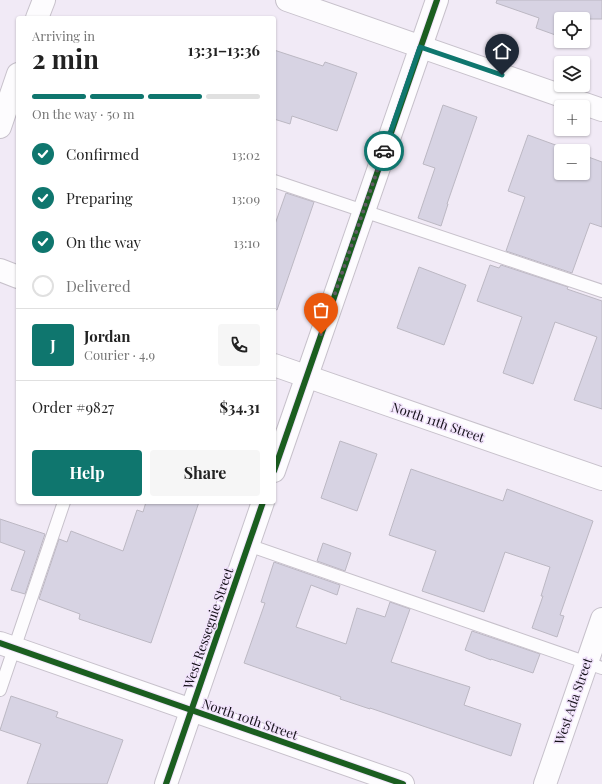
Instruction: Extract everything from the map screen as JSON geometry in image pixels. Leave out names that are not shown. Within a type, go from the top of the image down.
[{"type":"street","points":[[38,16],[44,0]]},
{"type":"street","points":[[287,0],[602,110]]},
{"type":"street","points":[[276,465],[437,0]]},
{"type":"street","points":[[0,127],[16,86]]},
{"type":"street","points":[[0,270],[16,275]]},
{"type":"street","name":"North 11th Street","points":[[276,366],[602,479]]},
{"type":"street","name":"West Resseguie Street","points":[[166,784],[262,504]]},
{"type":"street","name":"West Ada Street","points":[[545,784],[594,665],[602,619]]},
{"type":"street","name":"North 10th Street","points":[[7,646],[403,784]]},
{"type":"lane","points":[[276,182],[602,291]]},
{"type":"lane","points":[[0,690],[7,646],[63,504]]},
{"type":"lane","points":[[248,545],[594,665]]},
{"type":"building","points":[[497,0],[602,0],[602,19],[590,19],[590,12],[554,12],[554,34],[536,28],[539,18],[496,3]]},
{"type":"building","points":[[276,51],[323,66],[325,62],[357,73],[337,131],[292,116],[290,124],[276,120]]},
{"type":"building","points":[[443,105],[477,117],[447,204],[441,226],[418,218],[435,168],[423,164]]},
{"type":"building","points":[[528,135],[554,144],[554,180],[590,180],[590,158],[602,162],[602,227],[590,223],[572,273],[506,251],[525,197],[508,191]]},
{"type":"building","points":[[286,193],[314,202],[277,310],[276,310],[276,221]]},
{"type":"building","points":[[490,265],[499,268],[501,265],[568,287],[567,289],[602,301],[602,409],[574,400],[597,337],[555,322],[533,384],[503,373],[522,317],[477,301]]},
{"type":"building","points":[[419,267],[466,285],[444,345],[397,328]]},
{"type":"building","points":[[340,441],[377,454],[357,511],[321,498]]},
{"type":"building","points":[[411,469],[503,501],[507,489],[593,521],[560,615],[564,616],[557,637],[532,628],[543,596],[541,596],[550,567],[505,552],[484,612],[422,591],[436,551],[389,535]]},
{"type":"building","points":[[145,504],[198,504],[151,643],[79,619],[80,614],[39,599],[59,539],[67,542],[71,531],[123,551],[137,510],[143,512]]},
{"type":"building","points":[[0,519],[45,534],[25,594],[11,590],[25,551],[0,542]]},
{"type":"building","points":[[323,543],[351,553],[345,571],[317,561]]},
{"type":"building","points":[[274,562],[340,585],[337,595],[311,585],[296,627],[346,644],[357,608],[385,617],[390,602],[410,609],[391,662],[470,687],[464,705],[521,724],[511,756],[340,699],[341,697],[244,663],[265,603],[261,602]]},
{"type":"building","points":[[472,631],[540,654],[533,673],[465,650]]},
{"type":"building","points":[[11,696],[58,712],[56,717],[123,740],[107,784],[27,784],[41,744],[0,730]]},
{"type":"cycle path","points":[[276,465],[437,0]]},
{"type":"cycle path","points":[[166,784],[262,504]]},
{"type":"cycle path","points":[[0,643],[403,784]]},
{"type":"way so far","points":[[321,334],[384,151]]},
{"type":"route","points":[[384,151],[420,47],[502,75]]}]
